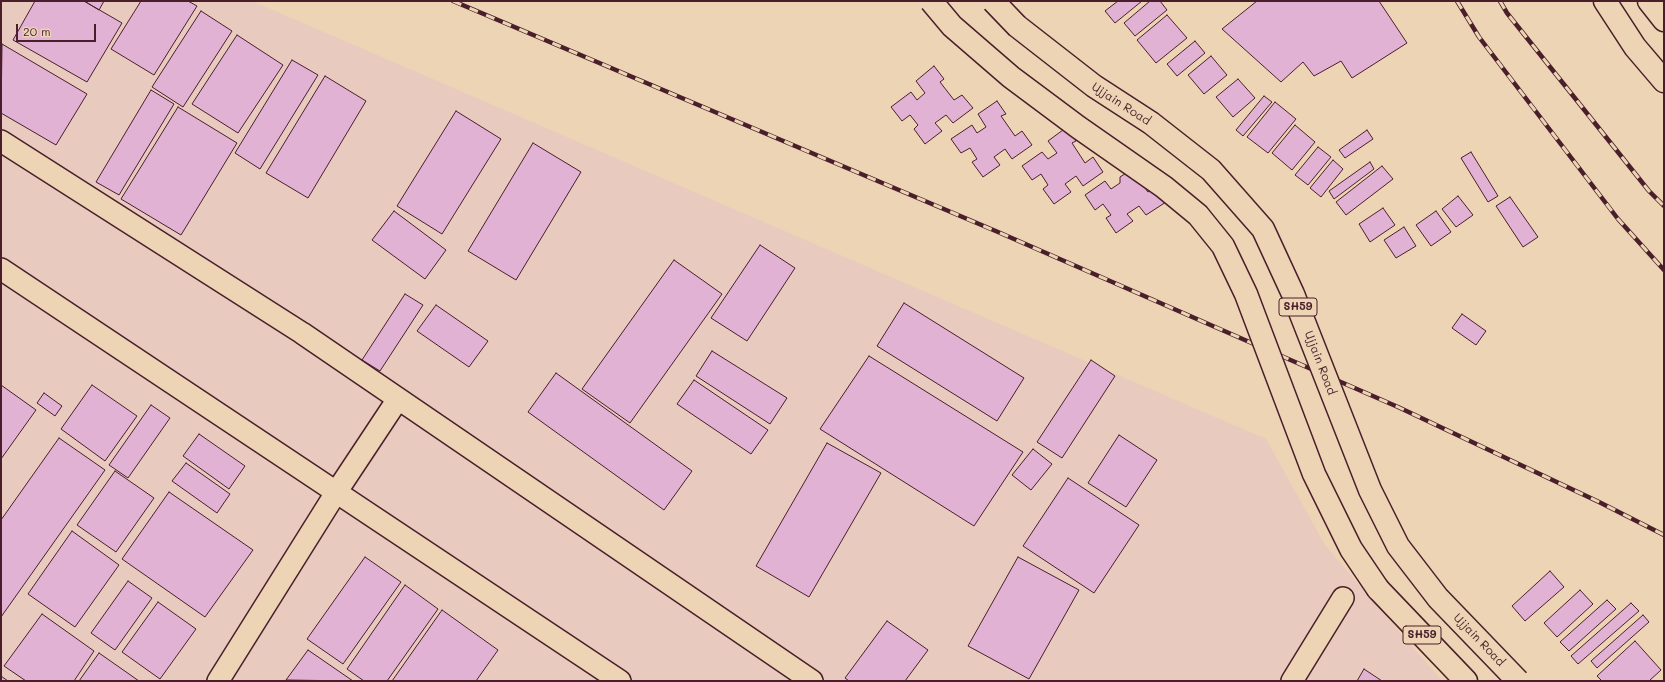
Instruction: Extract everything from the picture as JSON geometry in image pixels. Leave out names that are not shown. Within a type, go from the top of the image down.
[{"type":"main road","name":"SH59","points":[[931,1],[952,26],[1011,77],[1078,127],[1164,187],[1198,215],[1223,246],[1246,294],[1314,474],[1351,549],[1378,589],[1466,681]]},
{"type":"main road","name":"Ujjain Road","points":[[993,1],[1017,26],[1094,86],[1151,123],[1211,170],[1263,229],[1293,294],[1370,490],[1398,546],[1438,598],[1518,681]]},
{"type":"main road","points":[[1606,1],[1635,47],[1664,80]]},
{"type":"main road","points":[[1649,1],[1664,20]]},
{"type":"street","points":[[1,141],[302,333],[812,681]]},
{"type":"street","points":[[1,269],[337,491],[620,681]]},
{"type":"street","points":[[218,681],[337,491],[398,399]]},
{"type":"street","points":[[1292,681],[1343,598]]},
{"type":"shaded area","points":[[1,1],[252,1],[1266,439],[1325,545],[1442,681],[1,681]]},
{"type":"building","points":[[35,1],[84,1],[122,23],[87,82],[13,40]]},
{"type":"building","points":[[84,1],[104,1],[99,10]]},
{"type":"building","points":[[141,1],[188,1],[197,6],[154,75],[111,49]]},
{"type":"building","points":[[1118,1],[1142,1],[1115,23],[1105,11]]},
{"type":"building","points":[[1150,1],[1160,1],[1167,10],[1135,36],[1124,23]]},
{"type":"building","points":[[1257,1],[1379,1],[1407,43],[1352,78],[1341,61],[1314,76],[1303,62],[1281,82],[1222,29]]},
{"type":"building","points":[[201,11],[232,31],[183,107],[152,87]]},
{"type":"building","points":[[1167,15],[1187,38],[1156,63],[1137,40]]},
{"type":"building","points":[[237,35],[283,65],[238,133],[192,104]]},
{"type":"building","points":[[1195,41],[1205,53],[1177,76],[1167,64]]},
{"type":"building","points":[[2,44],[87,94],[56,145],[1,113]]},
{"type":"building","points":[[1211,56],[1227,75],[1204,94],[1188,75]]},
{"type":"building","points":[[292,60],[318,75],[260,169],[235,153]]},
{"type":"building","points":[[934,66],[944,79],[940,82],[954,100],[962,95],[973,108],[953,123],[946,115],[935,123],[942,131],[925,144],[914,129],[918,125],[910,115],[902,121],[891,107],[911,92],[917,100],[925,93],[916,81]]},
{"type":"building","points":[[325,76],[366,101],[308,198],[266,173]]},
{"type":"building","points":[[1238,79],[1255,98],[1233,117],[1216,97]]},
{"type":"building","points":[[151,90],[174,104],[119,195],[96,182]]},
{"type":"building","points":[[1264,96],[1272,102],[1243,136],[1236,130]]},
{"type":"building","points":[[997,101],[1006,114],[1001,116],[1015,136],[1022,131],[1032,145],[1012,159],[1005,149],[994,157],[1000,165],[983,177],[972,162],[977,159],[970,148],[961,153],[951,139],[972,125],[977,133],[986,127],[978,114]]},
{"type":"building","points":[[1275,102],[1296,119],[1268,153],[1247,137]]},
{"type":"building","points":[[178,107],[237,143],[181,235],[121,199]]},
{"type":"building","points":[[456,111],[501,139],[442,234],[397,206]]},
{"type":"building","points":[[1295,125],[1315,142],[1292,170],[1272,153]]},
{"type":"building","points":[[1067,127],[1076,141],[1072,143],[1085,163],[1093,157],[1103,172],[1083,186],[1076,176],[1065,184],[1071,192],[1054,204],[1043,189],[1048,185],[1041,174],[1032,180],[1022,166],[1042,152],[1048,159],[1057,153],[1048,141]]},
{"type":"building","points":[[1367,130],[1373,139],[1345,158],[1339,150]]},
{"type":"building","points":[[533,143],[581,172],[516,280],[468,251]]},
{"type":"building","points":[[1318,147],[1331,157],[1308,185],[1295,175]]},
{"type":"building","points":[[1471,152],[1498,196],[1488,202],[1461,158]]},
{"type":"building","points":[[1333,160],[1343,169],[1321,197],[1310,188]]},
{"type":"building","points":[[1370,162],[1374,169],[1334,199],[1329,191]]},
{"type":"building","points":[[1382,166],[1393,179],[1346,215],[1336,202]]},
{"type":"building","points":[[1131,170],[1148,192],[1156,187],[1166,202],[1146,215],[1139,206],[1127,214],[1133,221],[1116,233],[1106,218],[1111,215],[1103,204],[1095,210],[1085,195],[1105,181],[1111,189],[1120,183],[1120,177]]},
{"type":"building","points":[[1458,196],[1473,215],[1456,227],[1442,209]]},
{"type":"building","points":[[1510,197],[1538,237],[1523,247],[1496,206]]},
{"type":"building","points":[[1383,208],[1395,225],[1370,242],[1359,224]]},
{"type":"building","points":[[394,211],[446,250],[425,279],[372,240]]},
{"type":"building","points":[[1436,211],[1451,232],[1431,246],[1416,225]]},
{"type":"building","points":[[1404,227],[1416,246],[1396,258],[1384,240]]},
{"type":"building","points":[[760,245],[795,268],[747,341],[711,318]]},
{"type":"building","points":[[674,260],[722,294],[630,423],[582,389]]},
{"type":"building","points":[[405,294],[423,305],[380,371],[362,360]]},
{"type":"building","points":[[904,303],[1024,378],[997,421],[877,346]]},
{"type":"building","points":[[436,305],[488,341],[469,367],[417,331]]},
{"type":"building","points":[[1462,314],[1486,331],[1476,345],[1452,328]]},
{"type":"building","points":[[712,351],[787,398],[770,424],[696,376]]},
{"type":"building","points":[[869,356],[1023,452],[974,526],[820,429]]},
{"type":"building","points":[[1091,360],[1115,376],[1062,458],[1037,442]]},
{"type":"building","points":[[556,373],[692,471],[664,510],[528,412]]},
{"type":"building","points":[[694,380],[768,430],[751,454],[677,404]]},
{"type":"building","points":[[1,385],[36,410],[1,459]]},
{"type":"building","points":[[92,385],[137,416],[105,461],[61,429]]},
{"type":"building","points":[[44,393],[62,406],[55,416],[37,403]]},
{"type":"building","points":[[151,405],[170,418],[128,478],[109,465]]},
{"type":"building","points":[[199,434],[245,466],[229,489],[183,456]]},
{"type":"building","points":[[1119,435],[1157,460],[1126,507],[1088,483]]},
{"type":"building","points":[[59,438],[105,470],[1,617],[1,520]]},
{"type":"building","points":[[827,443],[881,473],[809,597],[756,566]]},
{"type":"building","points":[[1033,449],[1052,464],[1031,490],[1012,475]]},
{"type":"building","points":[[186,463],[230,494],[217,513],[172,481]]},
{"type":"building","points":[[115,471],[154,498],[116,552],[77,525]]},
{"type":"building","points":[[1068,478],[1139,525],[1094,593],[1023,546]]},
{"type":"building","points":[[169,492],[253,550],[205,617],[122,559]]},
{"type":"building","points":[[72,531],[119,565],[75,627],[28,594]]},
{"type":"building","points":[[365,557],[401,582],[343,664],[307,639]]},
{"type":"building","points":[[1018,557],[1079,590],[1029,679],[968,646]]},
{"type":"building","points":[[1550,571],[1564,587],[1525,621],[1512,606]]},
{"type":"building","points":[[128,581],[152,598],[115,650],[91,633]]},
{"type":"building","points":[[405,585],[438,609],[387,681],[364,681],[347,669]]},
{"type":"building","points":[[1580,590],[1593,604],[1557,637],[1544,623]]},
{"type":"building","points":[[1607,600],[1616,609],[1569,651],[1560,642]]},
{"type":"building","points":[[158,602],[196,629],[160,679],[122,652]]},
{"type":"building","points":[[1631,603],[1639,611],[1578,664],[1571,656]]},
{"type":"building","points":[[442,610],[498,650],[476,681],[392,681]]},
{"type":"building","points":[[42,614],[94,651],[74,681],[26,681],[4,666]]},
{"type":"building","points":[[1643,615],[1649,622],[1597,668],[1591,661]]},
{"type":"building","points":[[887,621],[928,650],[905,681],[849,681],[845,678]]},
{"type":"building","points":[[1635,641],[1661,670],[1649,681],[1602,681],[1597,676]]},
{"type":"building","points":[[308,650],[353,681],[286,680]]},
{"type":"building","points":[[99,653],[139,681],[79,681]]},
{"type":"building","points":[[1364,669],[1382,681],[1357,681]]},
{"type":"building","points":[[1,676],[8,681],[1,681]]},
{"type":"railway","points":[[453,1],[998,232],[1398,407],[1599,502],[1664,535]]},
{"type":"railway","points":[[1457,1],[1479,37],[1618,219],[1664,270]]},
{"type":"railway","points":[[1500,1],[1507,13],[1649,191],[1664,206]]}]
